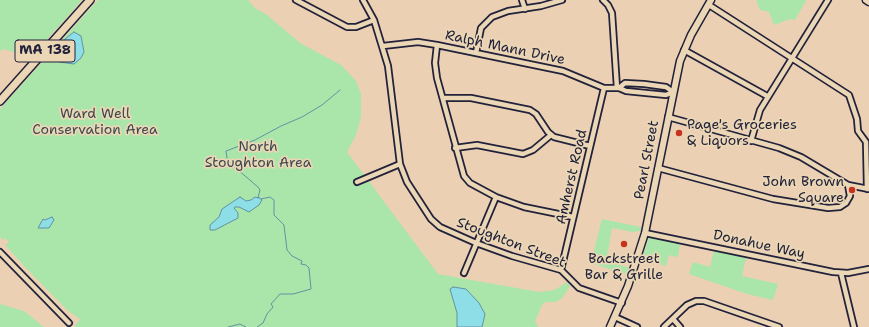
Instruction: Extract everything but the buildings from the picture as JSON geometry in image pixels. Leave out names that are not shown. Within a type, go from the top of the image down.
[{"type":"main road","name":"MA 138","points":[[0,101],[90,0]]},
{"type":"main road","name":"Pearl Street","points":[[610,327],[622,303],[636,264],[645,232],[678,67],[684,50],[710,2]]},
{"type":"street","points":[[296,0],[347,27],[356,28],[374,20]]},
{"type":"street","name":"Stoughton Street","points":[[365,0],[383,46],[392,90],[400,164],[407,182],[424,211],[435,224],[512,256],[561,270],[579,288],[622,303]]},
{"type":"street","points":[[522,0],[525,8]]},
{"type":"street","points":[[476,53],[479,35],[484,23],[498,14],[541,6],[562,0]]},
{"type":"street","points":[[603,0],[612,12],[618,88]]},
{"type":"street","points":[[751,140],[760,110],[828,0]]},
{"type":"street","points":[[668,117],[751,140],[801,157],[848,185],[868,189],[866,142],[858,131],[857,118],[851,97],[792,59],[710,2]]},
{"type":"street","name":"Ralph Mann Drive","points":[[383,46],[418,42],[437,45],[563,71],[604,88],[618,88],[626,91],[666,95],[673,92]]},
{"type":"street","points":[[437,45],[436,70],[455,148],[464,176],[470,183],[496,197],[524,207],[573,217]]},
{"type":"street","points":[[684,50],[768,96]]},
{"type":"street","name":"Ralph Mann Drive","points":[[618,88],[625,83],[644,84],[666,87],[673,92]]},
{"type":"street","name":"Amherst Road","points":[[561,270],[604,88]]},
{"type":"street","points":[[443,98],[471,98],[530,110],[538,117],[551,135],[590,146]]},
{"type":"street","points":[[455,148],[477,145],[523,154],[533,150],[551,135]]},
{"type":"street","points":[[357,182],[400,164]]},
{"type":"street","points":[[658,168],[774,199],[822,208],[840,208],[846,204],[850,196],[857,188]]},
{"type":"street","points":[[848,185],[850,196]]},
{"type":"street","points":[[464,273],[496,197]]},
{"type":"street","name":"Donahue Way","points":[[645,232],[841,273],[869,269]]},
{"type":"street","points":[[0,252],[68,322]]},
{"type":"street","points":[[841,273],[854,327]]},
{"type":"street","points":[[664,327],[686,305],[696,301],[704,301],[779,327]]},
{"type":"street","points":[[615,317],[637,327]]},
{"type":"street","points":[[672,319],[680,327]]},
{"type":"green space","points":[[0,0],[82,0],[27,62],[17,53],[4,49],[0,51]]},
{"type":"green space","points":[[98,0],[248,0],[255,8],[267,15],[300,43],[341,65],[356,81],[361,94],[361,117],[356,135],[347,152],[438,274],[539,292],[555,290],[567,282],[570,286],[567,291],[562,298],[556,302],[545,302],[542,305],[535,321],[538,327],[74,327],[80,319],[67,310],[25,267],[5,245],[9,242],[5,238],[3,240],[0,237],[0,109]]},
{"type":"green space","points":[[756,0],[806,1],[795,20],[790,19],[774,25],[769,12],[760,10]]},
{"type":"green space","points":[[602,219],[641,227],[640,231],[633,232],[612,228],[606,262],[627,267],[629,270],[628,275],[591,263]]},
{"type":"green space","points":[[649,236],[680,243],[678,257],[669,255],[666,266],[642,259]]},
{"type":"green space","points":[[714,251],[746,258],[742,276],[778,284],[773,300],[747,294],[689,274],[693,262],[710,267]]},
{"type":"green space","points":[[0,304],[24,311],[44,327],[0,327]]},
{"type":"water","points":[[74,32],[81,36],[84,52],[81,58],[74,64],[59,62],[55,56],[56,51],[62,46],[65,39]]},
{"type":"water","points":[[240,197],[246,201],[255,197],[262,200],[259,205],[249,212],[239,207],[235,207],[234,208],[238,213],[238,218],[215,230],[210,230],[210,225],[219,217],[222,209]]},
{"type":"water","points":[[52,217],[54,220],[49,228],[38,228],[43,219],[45,220]]},
{"type":"water","points":[[453,287],[466,289],[479,303],[485,314],[482,327],[457,327],[457,313],[450,289]]},
{"type":"waterway","points":[[258,198],[260,190],[258,187],[231,164],[227,158],[226,151],[255,140],[302,117],[322,105],[340,90]]},
{"type":"waterway","points":[[257,327],[263,323],[267,314],[273,307],[271,304],[280,294],[293,294],[311,289],[309,268],[306,265],[301,264],[302,261],[292,256],[287,250],[284,225],[274,215],[274,200],[270,197],[261,199]]},
{"type":"waterway","points":[[228,327],[240,324],[246,327]]},
{"type":"place","name":"Page's Groceries & Liquors","points":[[679,133]]},
{"type":"place","name":"John Brown Square","points":[[852,190]]},
{"type":"place","name":"Backstreet Bar & Grille","points":[[624,244]]},
{"type":"park label","name":"Ward Well Conservation Area","points":[[95,122]]},
{"type":"park label","name":"North Stoughton Area","points":[[258,156]]}]
